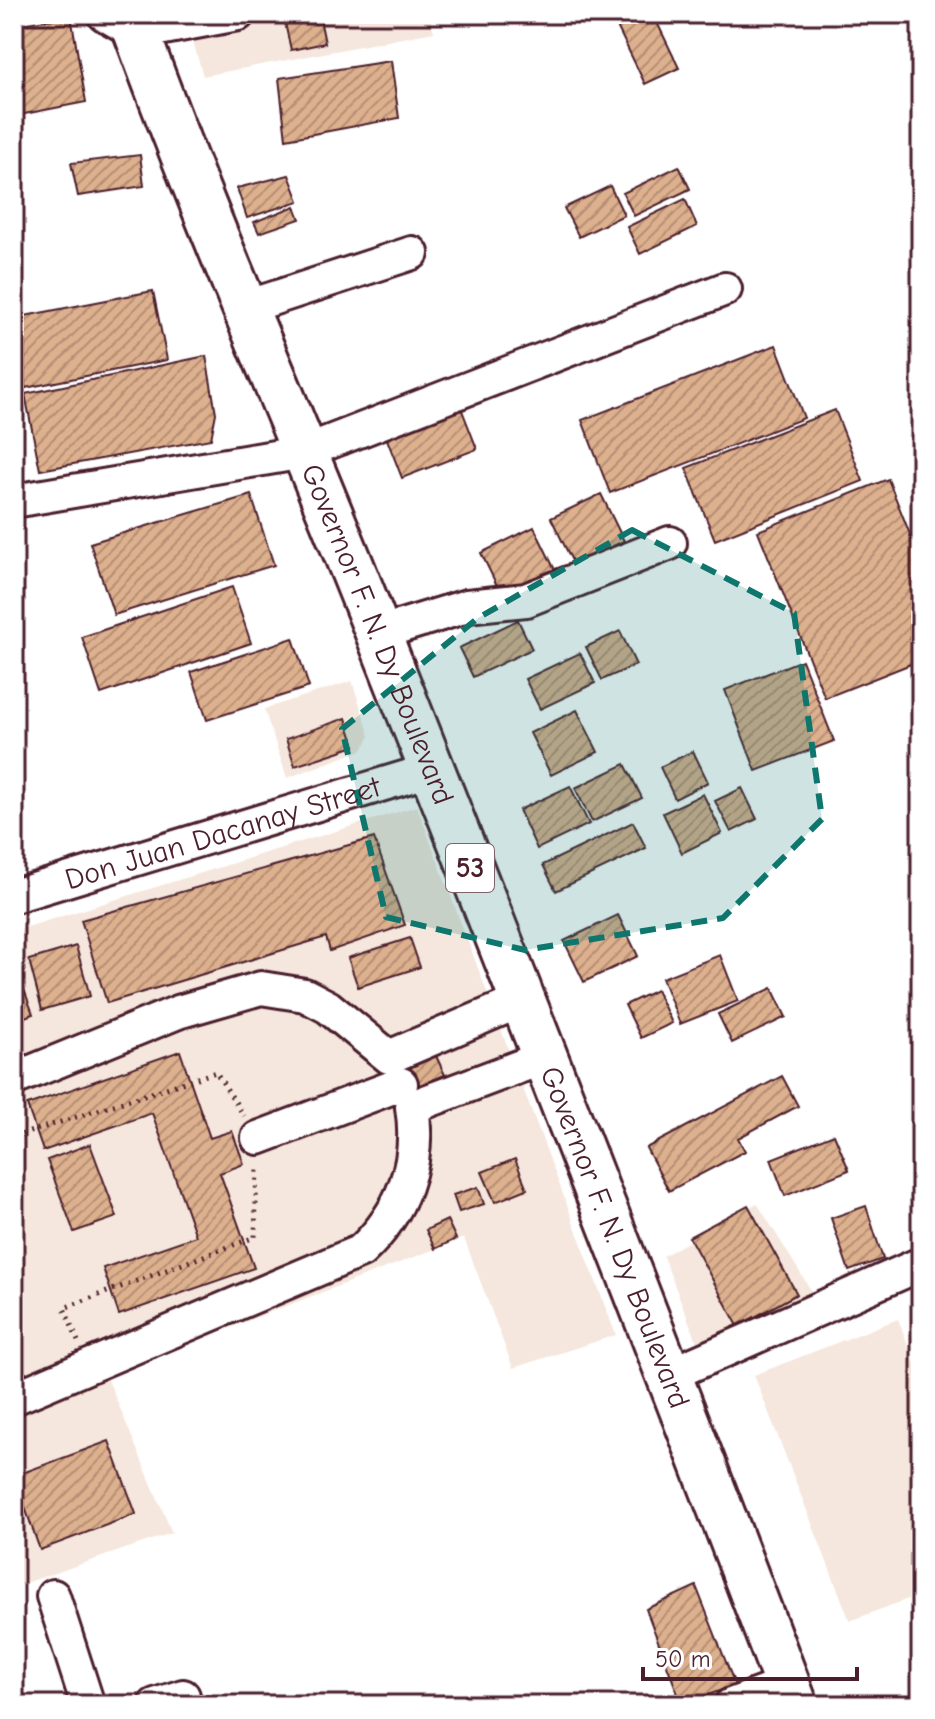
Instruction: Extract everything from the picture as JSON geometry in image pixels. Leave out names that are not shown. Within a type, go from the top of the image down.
[{"type":"highway","name":"Governor F. N. Dy Boulevard","points":[[124,20],[247,307],[379,633],[430,770],[671,1374],[791,1694]]},
{"type":"street","points":[[124,20],[230,15]]},
{"type":"street","points":[[247,307],[412,253]]},
{"type":"street","points":[[14,501],[304,452],[725,289]]},
{"type":"street","points":[[379,633],[467,606],[526,600],[670,543]]},
{"type":"street","name":"Don Juan Dacanay Street","points":[[14,896],[430,770]]},
{"type":"street","points":[[14,1079],[178,1012],[261,988],[305,995],[328,1007],[401,1083],[413,1159],[407,1186],[380,1232],[361,1251],[14,1398]]},
{"type":"street","points":[[401,1083],[523,1000]]},
{"type":"street","points":[[258,1138],[401,1083],[545,1057]]},
{"type":"street","points":[[671,1374],[921,1264]]},
{"type":"street","points":[[53,1596],[88,1705]]},
{"type":"street","points":[[731,1705],[791,1694]]},
{"type":"path","points":[[14,1137],[216,1072],[258,1138],[255,1237],[64,1308],[90,1367]]},
{"type":"highlighted area","points":[[632,530],[794,613],[822,819],[723,918],[525,950],[386,917],[342,729],[478,618]]},
{"type":"shaded area","points":[[185,14],[429,14],[434,32],[203,76]]},
{"type":"shaded area","points":[[352,681],[370,736],[362,750],[287,778],[264,709]]},
{"type":"shaded area","points":[[417,806],[616,1335],[513,1368],[464,1238],[106,1375],[172,1533],[14,1587],[14,931]]},
{"type":"shaded area","points":[[757,1203],[814,1295],[699,1347],[663,1256]]},
{"type":"shaded area","points":[[898,1319],[921,1378],[921,1594],[850,1621],[754,1375]]},
{"type":"building","points":[[283,14],[319,14],[325,43],[291,50]]},
{"type":"building","points":[[611,14],[653,14],[679,68],[645,84]]},
{"type":"building","points":[[71,16],[86,102],[14,116],[14,25]]},
{"type":"building","points":[[391,61],[399,118],[286,139],[279,78]]},
{"type":"building","points":[[140,155],[144,186],[78,196],[71,163]]},
{"type":"building","points":[[679,166],[690,189],[634,216],[623,193]]},
{"type":"building","points":[[289,175],[299,201],[247,218],[237,188]]},
{"type":"building","points":[[610,186],[624,215],[579,237],[564,208]]},
{"type":"building","points":[[685,199],[697,226],[640,254],[627,227]]},
{"type":"building","points":[[295,206],[300,219],[259,233],[254,222]]},
{"type":"building","points":[[153,291],[167,360],[25,388],[14,318]]},
{"type":"building","points":[[776,345],[804,418],[610,493],[582,420]]},
{"type":"building","points":[[206,356],[216,413],[211,439],[40,470],[25,394]]},
{"type":"building","points":[[460,405],[477,449],[402,478],[385,434]]},
{"type":"building","points":[[835,410],[863,481],[715,540],[686,468]]},
{"type":"building","points":[[888,479],[921,562],[921,660],[825,698],[758,531]]},
{"type":"building","points":[[601,494],[624,541],[574,565],[551,518]]},
{"type":"building","points":[[251,495],[274,565],[114,615],[90,543]]},
{"type":"building","points":[[534,527],[556,572],[503,598],[481,553]]},
{"type":"building","points":[[232,587],[251,643],[101,694],[82,637]]},
{"type":"building","points":[[518,620],[532,649],[473,677],[459,648]]},
{"type":"building","points":[[620,631],[636,665],[602,680],[586,647]]},
{"type":"building","points":[[293,638],[309,687],[207,720],[191,672]]},
{"type":"building","points":[[580,653],[595,683],[540,709],[525,679]]},
{"type":"building","points":[[802,660],[834,741],[756,771],[725,690]]},
{"type":"building","points":[[577,710],[598,752],[551,775],[530,733]]},
{"type":"building","points":[[346,718],[355,746],[295,766],[286,739]]},
{"type":"building","points":[[693,751],[708,782],[675,799],[660,767]]},
{"type":"building","points":[[625,764],[642,798],[592,822],[575,788]]},
{"type":"building","points":[[570,786],[589,824],[537,849],[519,810]]},
{"type":"building","points":[[742,788],[757,819],[731,832],[715,801]]},
{"type":"building","points":[[703,794],[722,833],[682,853],[663,813]]},
{"type":"building","points":[[633,822],[646,848],[556,891],[543,865]]},
{"type":"building","points":[[374,838],[405,925],[330,951],[326,937],[107,1003],[81,920]]},
{"type":"building","points":[[618,915],[638,956],[584,982],[564,941]]},
{"type":"building","points":[[410,938],[420,967],[358,987],[348,958]]},
{"type":"building","points":[[76,946],[90,996],[42,1010],[29,960]]},
{"type":"building","points":[[720,955],[738,1001],[680,1024],[662,978]]},
{"type":"building","points":[[14,962],[33,1014],[14,1021]]},
{"type":"building","points":[[772,988],[786,1017],[732,1043],[718,1014]]},
{"type":"building","points":[[656,990],[672,1023],[641,1038],[625,1005]]},
{"type":"building","points":[[180,1051],[210,1138],[232,1131],[244,1164],[220,1173],[254,1268],[119,1315],[103,1268],[196,1236],[152,1113],[43,1151],[27,1105]]},
{"type":"building","points":[[436,1056],[445,1075],[408,1090],[400,1072]]},
{"type":"building","points":[[782,1076],[798,1106],[738,1138],[745,1151],[669,1191],[646,1148]]},
{"type":"building","points":[[834,1134],[849,1170],[785,1196],[771,1159]]},
{"type":"building","points":[[90,1144],[117,1217],[74,1232],[47,1160]]},
{"type":"building","points":[[515,1159],[527,1189],[495,1202],[482,1172]]},
{"type":"building","points":[[478,1187],[484,1204],[459,1212],[453,1195]]},
{"type":"building","points":[[748,1205],[797,1294],[738,1326],[689,1237]]},
{"type":"building","points":[[866,1206],[883,1259],[849,1271],[831,1218]]},
{"type":"building","points":[[447,1220],[456,1239],[435,1249],[426,1230]]},
{"type":"building","points":[[109,1441],[136,1514],[40,1550],[14,1476]]},
{"type":"building","points":[[696,1586],[735,1685],[682,1705],[646,1609]]}]
